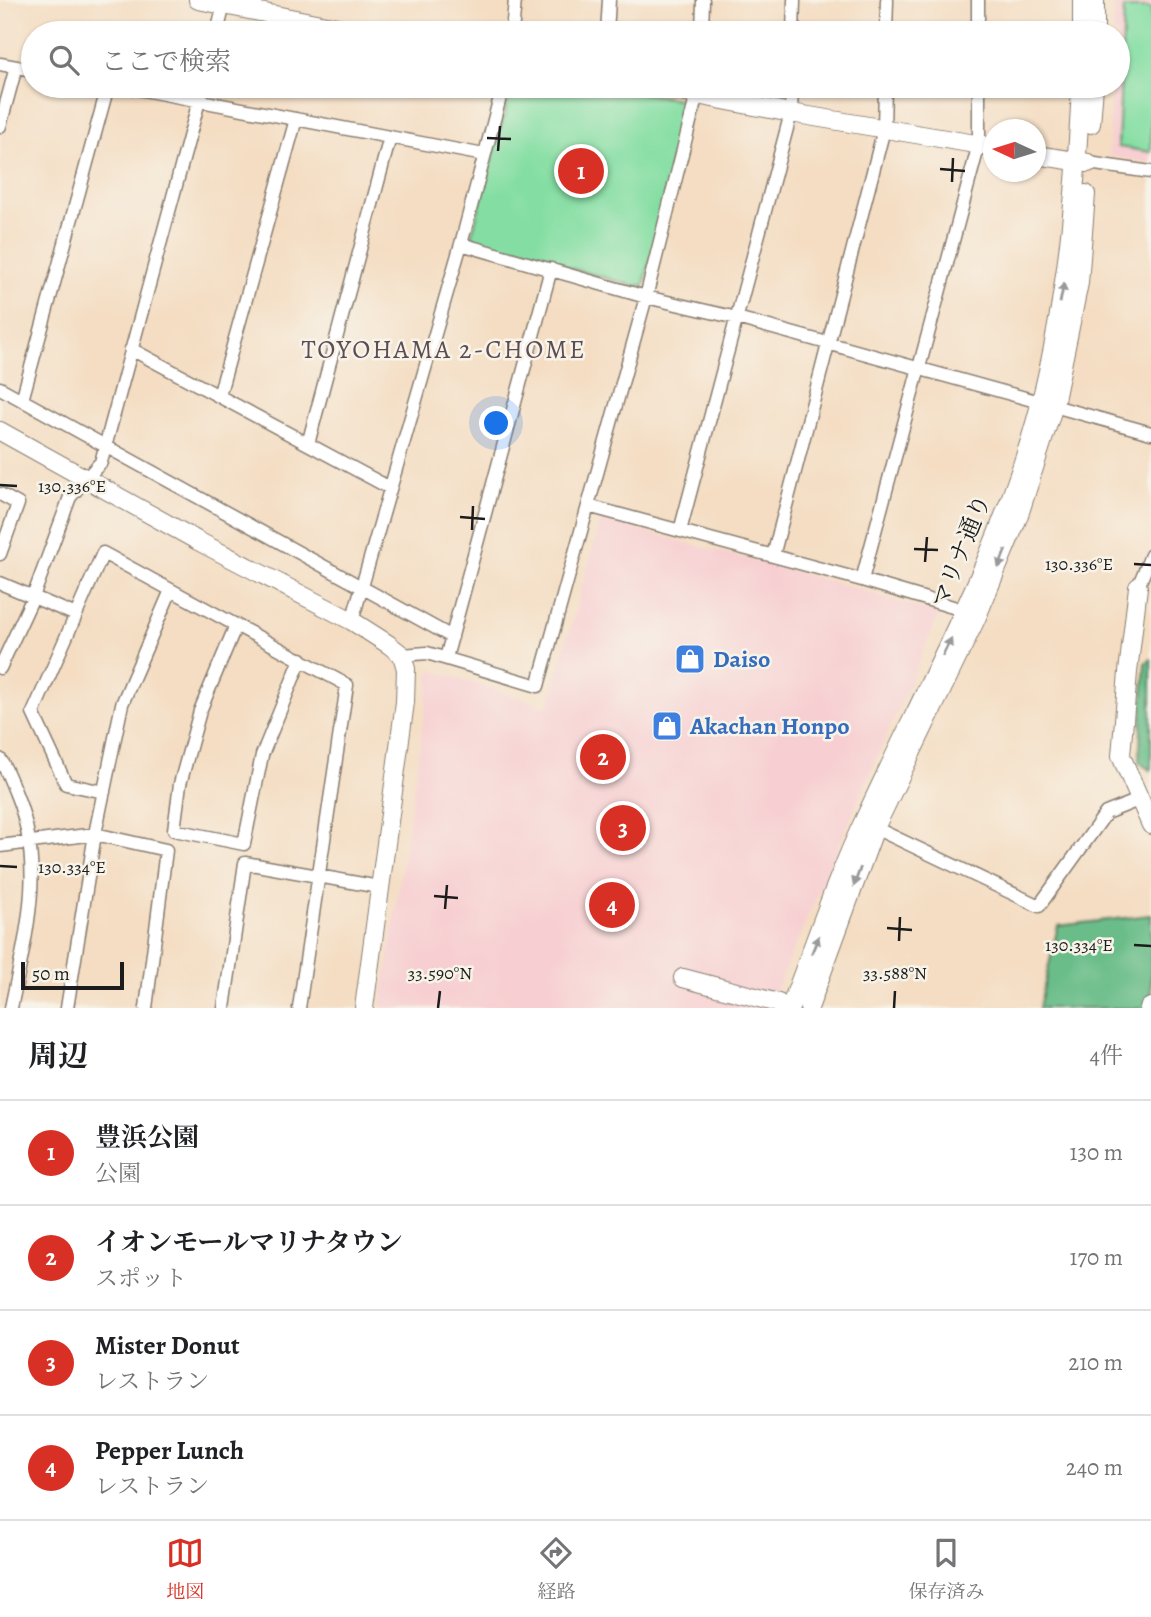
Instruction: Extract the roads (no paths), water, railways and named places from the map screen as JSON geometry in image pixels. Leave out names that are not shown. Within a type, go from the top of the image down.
[{"type":"street","points":[[198,0],[225,2],[312,21]]},
{"type":"street","points":[[513,21],[514,0]]},
{"type":"street","points":[[608,21],[609,0]]},
{"type":"street","points":[[702,21],[703,0]]},
{"type":"street","points":[[793,21],[794,0]]},
{"type":"street","points":[[886,21],[887,0]]},
{"type":"street","points":[[978,0],[978,21]]},
{"type":"street","points":[[1082,0],[1082,21]]},
{"type":"street","points":[[1095,0],[1095,21]]},
{"type":"street","points":[[220,21],[225,2]]},
{"type":"street","points":[[0,64],[21,68]]},
{"type":"street","points":[[0,126],[16,67]]},
{"type":"street","points":[[22,400],[105,98]]},
{"type":"street","points":[[193,98],[484,155]]},
{"type":"street","points":[[352,621],[461,244],[500,98]]},
{"type":"street","points":[[402,655],[427,653],[538,686],[646,297],[697,98]]},
{"type":"street","points":[[731,98],[791,113],[983,145]]},
{"type":"street","points":[[680,531],[791,113],[792,98]]},
{"type":"street","points":[[773,556],[884,129],[885,98]]},
{"type":"street","points":[[980,98],[983,120]]},
{"type":"street","name":"マリナ通り","points":[[787,1008],[864,819],[1019,515],[1079,283],[1083,163],[1081,98]]},
{"type":"street","name":"マリナ通り","points":[[1083,163],[1092,98]]},
{"type":"street","points":[[0,668],[33,597],[71,497],[101,461],[199,99]]},
{"type":"street","points":[[219,396],[296,119]]},
{"type":"street","points":[[308,444],[390,137]]},
{"type":"street","points":[[862,580],[918,369],[983,155]]},
{"type":"street","points":[[1046,157],[1151,172]]},
{"type":"street","points":[[461,244],[646,297],[737,318],[1151,433]]},
{"type":"street","points":[[446,658],[551,269]]},
{"type":"street","points":[[131,349],[390,488]]},
{"type":"street","points":[[0,388],[452,637]]},
{"type":"street","points":[[0,431],[83,482],[351,632],[394,661],[399,672],[396,719],[375,886],[364,1008]]},
{"type":"street","points":[[0,440],[352,621],[402,655],[406,668],[405,702],[353,1008]]},
{"type":"street","points":[[0,494],[18,504],[0,554]]},
{"type":"street","points":[[588,506],[862,580],[953,607],[970,615]]},
{"type":"street","points":[[104,792],[66,784],[33,713],[103,553],[347,685],[299,1008]]},
{"type":"street","points":[[1151,555],[1138,587],[1121,756],[1151,825]]},
{"type":"street","points":[[0,583],[76,615]]},
{"type":"street","points":[[67,1008],[95,834],[122,704],[171,590]]},
{"type":"street","name":"マリナ通り","points":[[809,1008],[875,828],[970,615]]},
{"type":"street","points":[[236,625],[200,711],[180,784],[174,830],[244,844],[262,755],[300,659]]},
{"type":"street","points":[[0,760],[26,818],[33,890],[11,1008]]},
{"type":"street","points":[[875,828],[1040,906],[1106,813],[1141,799]]},
{"type":"street","points":[[0,846],[95,834],[166,850],[146,1008]]},
{"type":"street","points":[[224,1008],[245,863],[375,886]]},
{"type":"street","points":[[683,978],[778,1003],[787,1008]]},
{"type":"place","name":"豊浜公園","points":[[581,171]]},
{"type":"place","name":"Daiso","points":[[690,659]]},
{"type":"place","name":"Akachan Honpo","points":[[667,726]]},
{"type":"place","name":"イオンモールマリナタウン","points":[[603,757]]},
{"type":"place","name":"Mister Donut","points":[[623,828]]},
{"type":"place","name":"Pepper Lunch","points":[[612,905]]},
{"type":"district","name":"TOYOHAMA 2-CHOME","points":[[444,349]]}]
